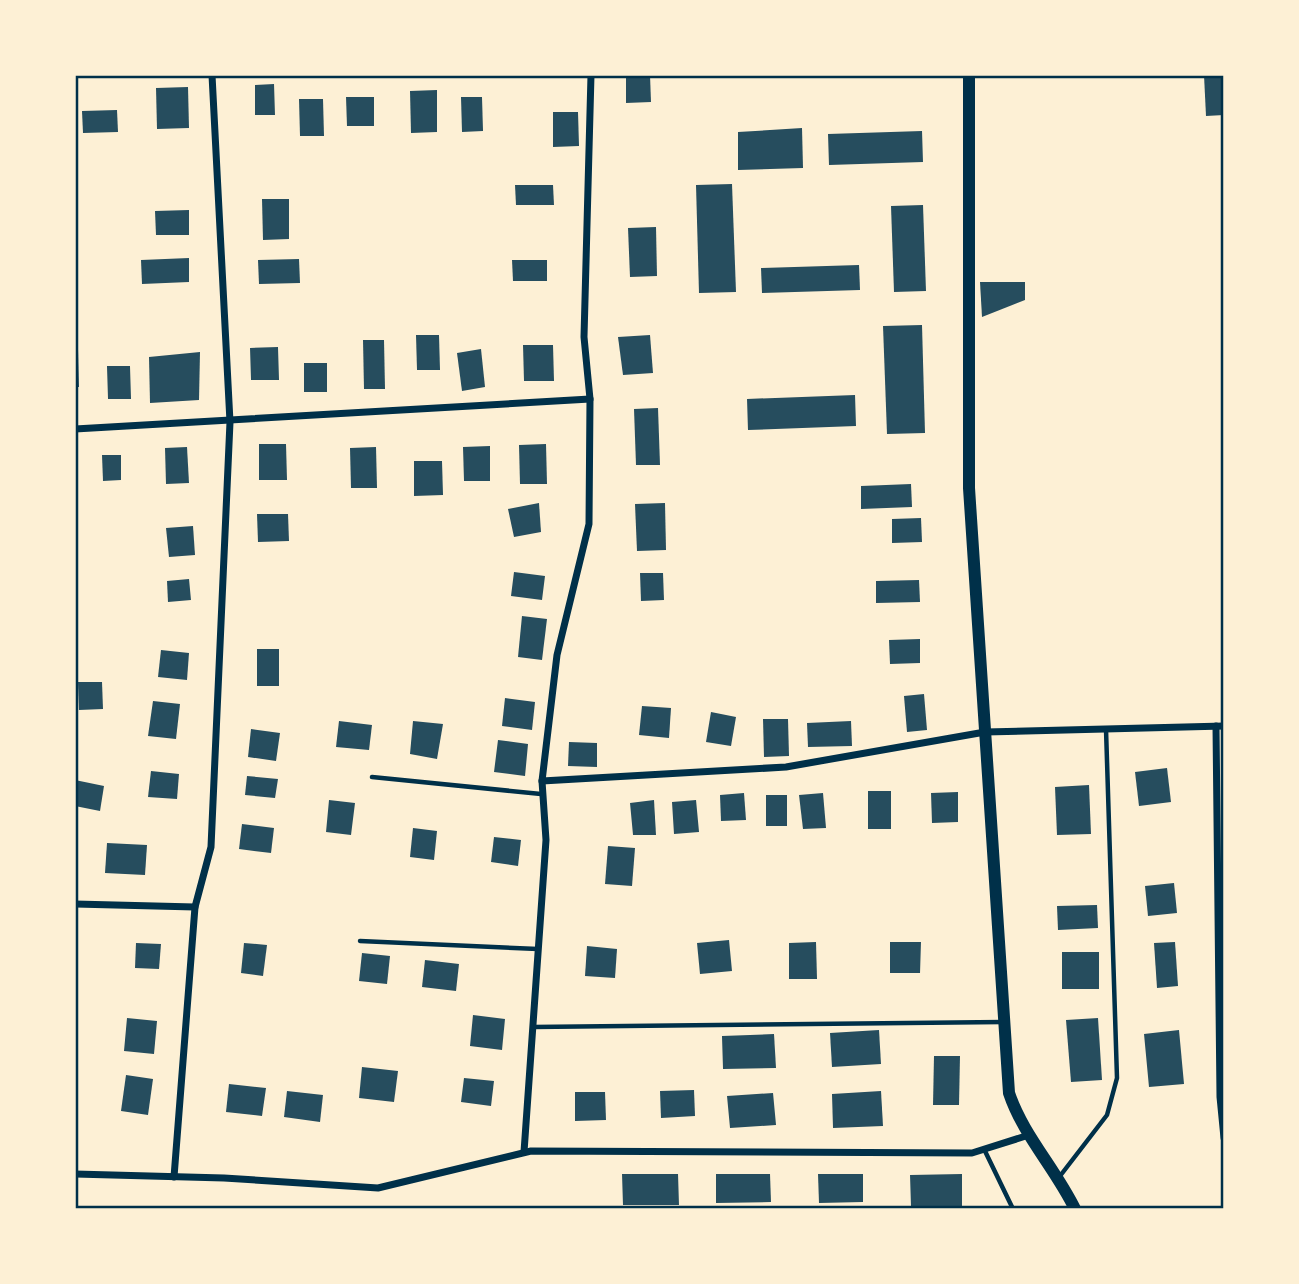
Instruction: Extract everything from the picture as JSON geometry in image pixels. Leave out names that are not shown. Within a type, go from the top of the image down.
[{"type":"street","points":[[174,1177],[195,907],[211,847],[230,422],[212,75]]},
{"type":"street","points":[[524,1152],[546,840],[542,781],[557,655],[589,524],[590,399],[583,337],[591,75]]},
{"type":"street","points":[[969,75],[969,488],[1009,1093],[1028,1135],[1059,1177],[1075,1209]]},
{"type":"street","points":[[75,429],[590,399]]},
{"type":"street","points":[[542,781],[786,767],[985,732],[1220,726],[1224,1138]]},
{"type":"street","points":[[75,904],[195,907]]},
{"type":"street","points":[[75,1174],[377,1188],[524,1152],[972,1153],[1028,1135]]},
{"type":"lane","points":[[1059,1177],[1107,1115],[1117,1078],[1106,729]]},
{"type":"lane","points":[[372,778],[541,794]]},
{"type":"lane","points":[[360,941],[538,949]]},
{"type":"lane","points":[[533,1027],[1004,1021]]},
{"type":"lane","points":[[984,1149],[1013,1209]]},
{"type":"building","points":[[626,75],[650,75],[651,102],[626,103]]},
{"type":"building","points":[[1204,75],[1224,75],[1224,115],[1206,116]]},
{"type":"building","points":[[274,84],[275,115],[255,115],[255,85]]},
{"type":"building","points":[[188,87],[189,128],[157,129],[156,88]]},
{"type":"building","points":[[437,90],[437,132],[411,133],[410,91]]},
{"type":"building","points":[[346,97],[374,97],[374,126],[347,126]]},
{"type":"building","points":[[461,97],[482,97],[483,131],[462,132]]},
{"type":"building","points":[[299,99],[323,99],[324,136],[300,136]]},
{"type":"building","points":[[117,110],[118,132],[83,133],[82,111]]},
{"type":"building","points":[[553,112],[578,112],[579,146],[553,147]]},
{"type":"building","points":[[802,128],[803,168],[738,170],[738,132]]},
{"type":"building","points":[[922,131],[923,162],[829,165],[828,134]]},
{"type":"building","points":[[732,184],[736,292],[699,293],[696,185]]},
{"type":"building","points":[[515,185],[553,185],[554,205],[516,205]]},
{"type":"building","points":[[262,199],[289,199],[289,239],[263,240]]},
{"type":"building","points":[[923,205],[926,291],[894,292],[891,206]]},
{"type":"building","points":[[189,210],[189,235],[156,235],[155,211]]},
{"type":"building","points":[[656,227],[657,276],[630,277],[628,228]]},
{"type":"building","points":[[189,258],[189,282],[142,284],[141,260]]},
{"type":"building","points":[[299,259],[300,283],[259,284],[258,260]]},
{"type":"building","points":[[512,260],[547,260],[547,281],[513,281]]},
{"type":"building","points":[[859,265],[860,290],[762,293],[761,268]]},
{"type":"building","points":[[980,282],[1025,282],[1025,300],[982,317]]},
{"type":"building","points":[[922,325],[925,433],[887,434],[883,326]]},
{"type":"building","points":[[416,335],[439,335],[440,370],[417,370]]},
{"type":"building","points":[[650,335],[653,373],[623,375],[618,337]]},
{"type":"building","points":[[363,340],[384,340],[385,389],[364,389]]},
{"type":"building","points":[[523,345],[553,345],[554,381],[524,381]]},
{"type":"building","points":[[278,347],[279,380],[251,380],[250,348]]},
{"type":"building","points":[[78,349],[79,387],[75,387],[75,350]]},
{"type":"building","points":[[481,349],[485,387],[462,391],[457,353]]},
{"type":"building","points":[[200,352],[199,400],[150,403],[149,357]]},
{"type":"building","points":[[304,363],[327,363],[327,392],[304,392]]},
{"type":"building","points":[[107,366],[130,366],[131,399],[108,399]]},
{"type":"building","points":[[855,395],[856,426],[748,430],[747,399]]},
{"type":"building","points":[[658,408],[660,465],[636,465],[634,409]]},
{"type":"building","points":[[259,444],[286,444],[287,480],[259,480]]},
{"type":"building","points":[[546,444],[547,484],[520,484],[519,445]]},
{"type":"building","points":[[490,446],[490,481],[464,481],[463,447]]},
{"type":"building","points":[[187,447],[189,483],[166,484],[165,448]]},
{"type":"building","points":[[376,447],[377,488],[351,488],[350,448]]},
{"type":"building","points":[[102,455],[121,455],[121,480],[103,481]]},
{"type":"building","points":[[414,461],[442,461],[443,495],[414,496]]},
{"type":"building","points":[[911,484],[912,507],[861,509],[861,486]]},
{"type":"building","points":[[539,503],[541,532],[514,537],[508,509]]},
{"type":"building","points":[[665,503],[666,550],[637,551],[635,504]]},
{"type":"building","points":[[257,514],[288,514],[289,541],[258,542]]},
{"type":"building","points":[[921,518],[922,542],[892,543],[892,519]]},
{"type":"building","points":[[193,526],[195,555],[169,557],[166,528]]},
{"type":"building","points":[[514,572],[545,576],[542,600],[511,596]]},
{"type":"building","points":[[640,573],[663,573],[664,600],[641,601]]},
{"type":"building","points":[[189,579],[191,600],[168,602],[167,581]]},
{"type":"building","points":[[919,580],[920,602],[876,603],[876,581]]},
{"type":"building","points":[[522,616],[547,619],[542,660],[518,657]]},
{"type":"building","points":[[920,639],[920,663],[890,664],[889,640]]},
{"type":"building","points":[[257,649],[279,649],[279,686],[257,686]]},
{"type":"building","points":[[161,650],[189,653],[187,680],[158,677]]},
{"type":"building","points":[[78,682],[102,682],[103,709],[79,710]]},
{"type":"building","points":[[924,694],[927,730],[907,732],[904,696]]},
{"type":"building","points":[[505,698],[535,702],[532,730],[502,726]]},
{"type":"building","points":[[153,701],[180,704],[176,739],[148,736]]},
{"type":"building","points":[[642,706],[671,708],[669,738],[639,735]]},
{"type":"building","points":[[711,712],[736,717],[731,746],[706,742]]},
{"type":"building","points":[[763,719],[788,719],[789,756],[764,757]]},
{"type":"building","points":[[339,721],[372,725],[369,750],[336,747]]},
{"type":"building","points":[[413,721],[443,724],[437,759],[410,754]]},
{"type":"building","points":[[851,721],[852,746],[808,747],[807,723]]},
{"type":"building","points":[[251,729],[280,733],[276,761],[248,757]]},
{"type":"building","points":[[498,740],[528,744],[525,776],[494,772]]},
{"type":"building","points":[[569,742],[597,743],[597,767],[568,766]]},
{"type":"building","points":[[1167,768],[1171,802],[1139,806],[1135,772]]},
{"type":"building","points":[[151,771],[179,774],[177,799],[148,797]]},
{"type":"building","points":[[247,776],[278,779],[275,798],[245,795]]},
{"type":"building","points":[[75,780],[104,786],[100,811],[75,806]]},
{"type":"building","points":[[1089,785],[1091,834],[1057,835],[1055,787]]},
{"type":"building","points":[[868,791],[891,791],[891,829],[868,829]]},
{"type":"building","points":[[958,792],[958,822],[932,823],[931,793]]},
{"type":"building","points":[[744,793],[746,820],[721,821],[720,795]]},
{"type":"building","points":[[823,793],[826,828],[803,829],[799,795]]},
{"type":"building","points":[[766,795],[787,795],[787,826],[766,826]]},
{"type":"building","points":[[329,800],[355,803],[351,835],[326,832]]},
{"type":"building","points":[[654,800],[656,835],[633,835],[630,803]]},
{"type":"building","points":[[696,800],[699,832],[674,834],[672,802]]},
{"type":"building","points":[[242,824],[274,828],[271,853],[239,849]]},
{"type":"building","points":[[413,828],[437,831],[434,860],[410,857]]},
{"type":"building","points":[[494,837],[521,840],[518,866],[491,862]]},
{"type":"building","points":[[107,843],[147,845],[145,875],[105,873]]},
{"type":"building","points":[[608,846],[635,848],[632,886],[605,884]]},
{"type":"building","points":[[1174,883],[1177,913],[1148,916],[1145,886]]},
{"type":"building","points":[[1097,905],[1098,928],[1058,930],[1057,906]]},
{"type":"building","points":[[729,940],[732,971],[700,974],[697,943]]},
{"type":"building","points":[[816,942],[817,979],[789,979],[789,943]]},
{"type":"building","points":[[890,942],[921,942],[920,973],[890,973]]},
{"type":"building","points":[[1175,942],[1178,986],[1157,988],[1154,943]]},
{"type":"building","points":[[136,943],[161,944],[159,969],[135,968]]},
{"type":"building","points":[[244,943],[267,945],[263,976],[241,973]]},
{"type":"building","points":[[587,946],[617,949],[615,978],[585,976]]},
{"type":"building","points":[[1062,952],[1099,952],[1099,989],[1062,989]]},
{"type":"building","points":[[362,953],[390,956],[387,984],[359,981]]},
{"type":"building","points":[[425,960],[459,964],[456,991],[422,987]]},
{"type":"building","points":[[473,1015],[505,1019],[502,1050],[470,1046]]},
{"type":"building","points":[[127,1018],[157,1021],[154,1054],[124,1051]]},
{"type":"building","points":[[1098,1018],[1102,1080],[1071,1082],[1066,1020]]},
{"type":"building","points":[[879,1030],[881,1064],[832,1067],[830,1033]]},
{"type":"building","points":[[1179,1030],[1184,1084],[1149,1087],[1144,1034]]},
{"type":"building","points":[[774,1034],[776,1068],[723,1069],[722,1036]]},
{"type":"building","points":[[934,1056],[960,1056],[959,1105],[933,1105]]},
{"type":"building","points":[[362,1067],[398,1071],[394,1102],[359,1098]]},
{"type":"building","points":[[126,1075],[153,1079],[148,1115],[121,1111]]},
{"type":"building","points":[[464,1078],[494,1081],[491,1106],[461,1102]]},
{"type":"building","points":[[229,1084],[266,1088],[262,1116],[226,1112]]},
{"type":"building","points":[[694,1090],[695,1116],[661,1118],[660,1091]]},
{"type":"building","points":[[287,1091],[323,1095],[320,1122],[284,1117]]},
{"type":"building","points":[[881,1091],[883,1126],[833,1128],[832,1094]]},
{"type":"building","points":[[575,1092],[605,1092],[606,1120],[575,1121]]},
{"type":"building","points":[[773,1093],[776,1125],[730,1128],[727,1096]]},
{"type":"building","points":[[622,1174],[678,1174],[679,1205],[623,1205]]},
{"type":"building","points":[[716,1174],[770,1174],[771,1202],[716,1203]]},
{"type":"building","points":[[818,1174],[863,1174],[863,1202],[819,1203]]},
{"type":"building","points":[[962,1174],[962,1206],[911,1207],[910,1175]]}]
